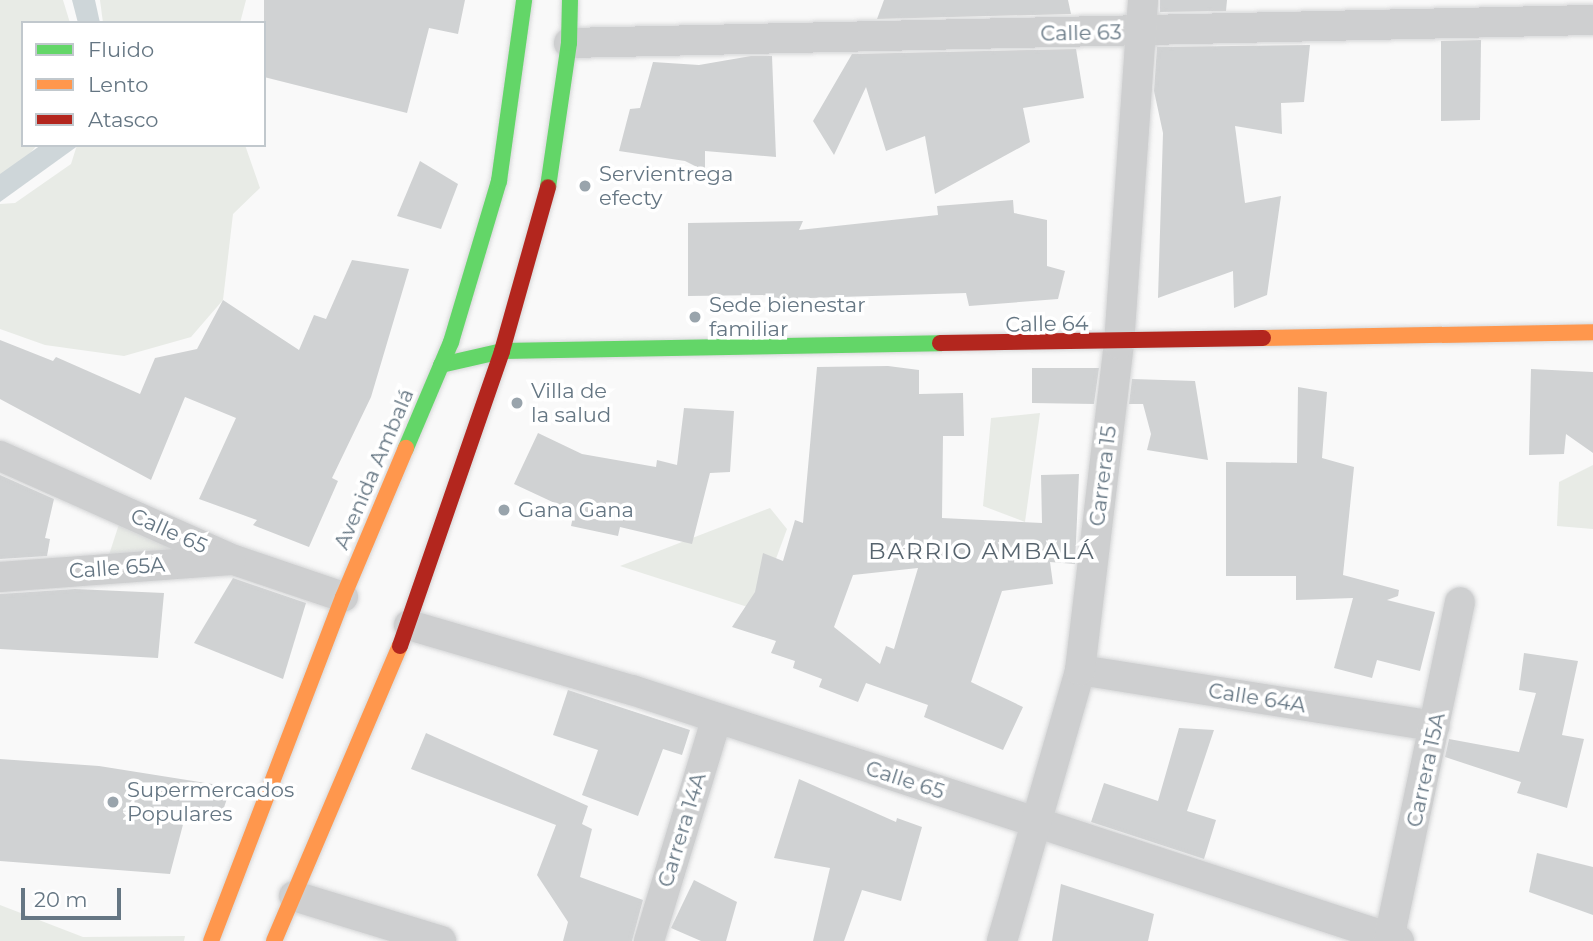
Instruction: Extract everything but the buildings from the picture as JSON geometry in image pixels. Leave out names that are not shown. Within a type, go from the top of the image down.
[{"type":"main road","name":"Avenida Ambalá","points":[[211,941],[343,597],[441,365],[499,181],[520,53],[524,0]]},
{"type":"main road","points":[[274,941],[409,625],[502,351],[547,192],[569,43],[570,0]]},
{"type":"main road","name":"Calle 64","points":[[441,365],[502,351],[1119,344],[1593,332]]},
{"type":"street","name":"Carrera 15","points":[[1002,941],[1080,670],[1119,344],[1143,0]]},
{"type":"street","name":"Calle 63","points":[[569,43],[1593,20]]},
{"type":"street","name":"Calle 65","points":[[0,456],[234,560],[343,597]]},
{"type":"street","name":"Calle 65A","points":[[0,577],[234,560]]},
{"type":"street","name":"Carrera 15A","points":[[1394,940],[1460,602]]},
{"type":"street","name":"Calle 65","points":[[409,625],[1035,821],[1394,940]]},
{"type":"street","name":"Calle 64A","points":[[1080,670],[1435,726]]},
{"type":"street","name":"Carrera 14A","points":[[649,941],[716,720]]},
{"type":"street","points":[[294,896],[442,941]]},
{"type":"shaded area","points":[[0,0],[63,0],[69,21],[21,21],[21,147],[35,147],[0,190]]},
{"type":"shaded area","points":[[72,0],[95,0],[100,21],[77,21]]},
{"type":"shaded area","points":[[100,0],[246,0],[241,21],[103,21]]},
{"type":"shaded area","points":[[38,147],[76,147],[0,202],[0,174]]},
{"type":"shaded area","points":[[76,147],[246,147],[260,188],[233,214],[223,300],[191,337],[124,356],[45,345],[0,329],[0,204],[15,203],[71,164]]},
{"type":"shaded area","points":[[1040,413],[1025,522],[983,506],[991,418]]},
{"type":"shaded area","points":[[1593,465],[1593,529],[1557,526],[1559,482]]},
{"type":"shaded area","points":[[770,508],[787,529],[757,610],[620,566]]},
{"type":"shaded area","points":[[121,518],[215,556],[107,561]]},
{"type":"shaded area","points":[[0,905],[83,937],[185,936],[184,941],[0,941]]},
{"type":"traffic: fast","points":[[406,448],[451,342],[499,181],[524,0]]},
{"type":"traffic: fast","points":[[548,187],[569,43],[570,0]]},
{"type":"traffic: fast","points":[[441,365],[502,351],[940,343]]},
{"type":"traffic: slow","points":[[1263,338],[1593,332]]},
{"type":"traffic: slow","points":[[211,941],[343,597],[406,448]]},
{"type":"traffic: slow","points":[[274,941],[400,646]]},
{"type":"traffic: jam","points":[[400,646],[502,351],[548,187]]},
{"type":"traffic: jam","points":[[940,343],[1263,338]]},
{"type":"place","name":"Servientrega efecty","points":[[585,186]]},
{"type":"place","name":"Sede bienestar familiar","points":[[695,317]]},
{"type":"place","name":"Villa de la salud","points":[[517,403]]},
{"type":"place","name":"Gana Gana","points":[[504,510]]},
{"type":"place","name":"Supermercados Populares","points":[[113,802]]},
{"type":"district","name":"BARRIO AMBALÁ","points":[[982,551]]}]
